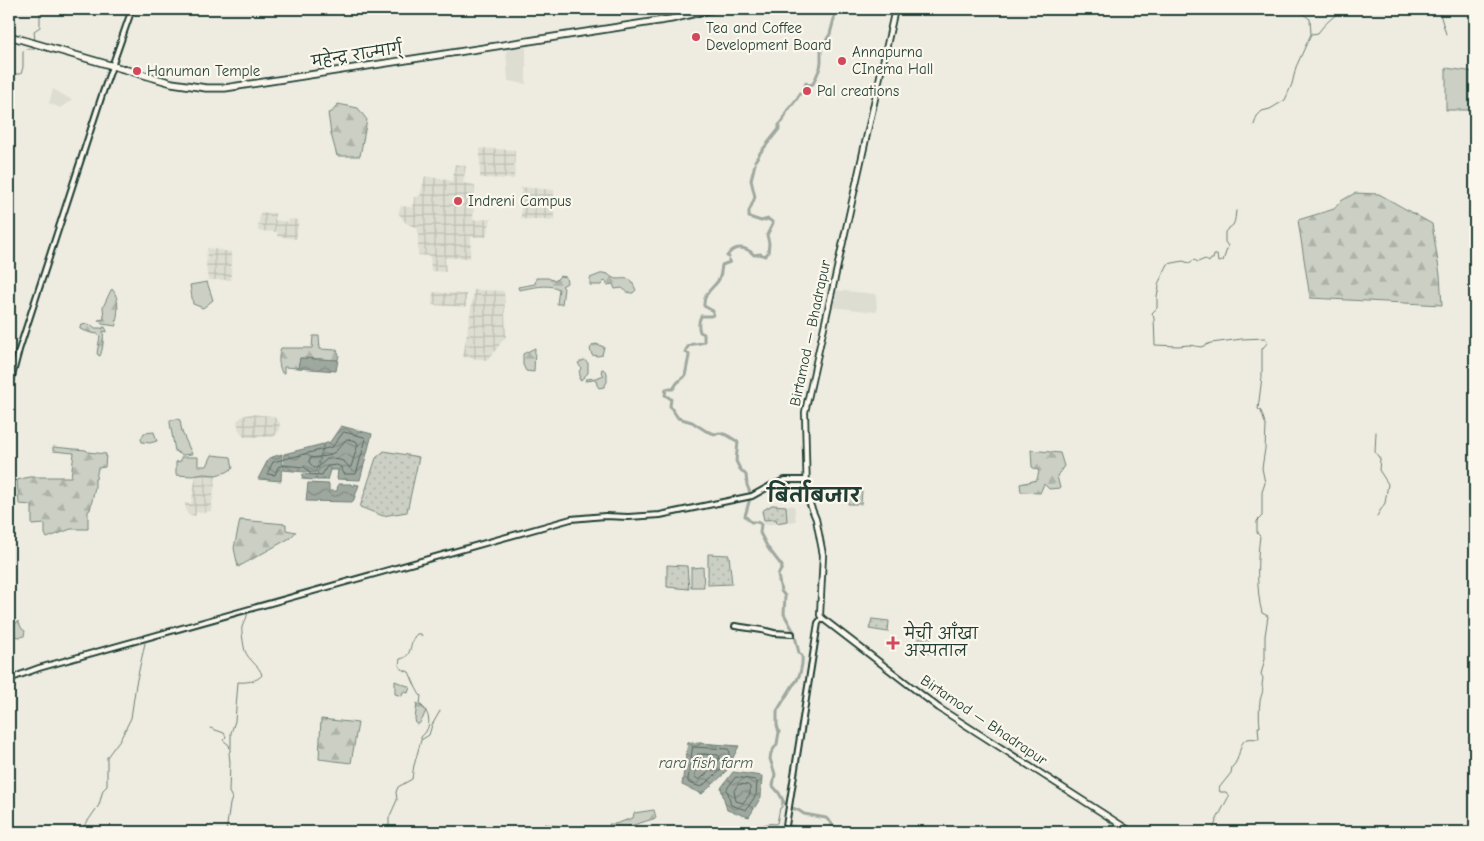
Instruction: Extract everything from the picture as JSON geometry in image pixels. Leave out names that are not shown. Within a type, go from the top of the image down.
[{"type":"highway","name":"महेन्द्र राज्मार्ग्","points":[[9,36],[184,86],[225,88],[682,17],[714,9]]},
{"type":"main road","name":"Birtamod — Bhadrapur","points":[[894,9],[805,412],[806,497],[818,527],[823,555],[821,619],[927,700],[1132,832]]},
{"type":"main road","name":"Birtamod — Bhadrapur","points":[[1041,774],[1128,832]]},
{"type":"street","points":[[9,388],[20,347],[132,9]]},
{"type":"street","points":[[9,679],[38,668],[571,519],[660,515],[751,497],[785,480],[805,480]]},
{"type":"street","points":[[785,832],[818,623],[821,619]]},
{"type":"street","points":[[735,626],[762,630],[774,634],[792,634]]},
{"type":"shaded area","points":[[526,47],[526,84],[508,81],[506,49]]},
{"type":"shaded area","points":[[53,89],[72,100],[60,108],[49,103]]},
{"type":"shaded area","points":[[480,148],[515,150],[514,179],[480,178]]},
{"type":"shaded area","points":[[455,164],[466,166],[463,183],[475,185],[473,220],[491,219],[486,237],[471,237],[470,258],[445,258],[446,272],[431,271],[430,256],[418,255],[418,229],[406,223],[398,213],[401,206],[412,207],[414,197],[420,196],[425,176],[452,181]]},
{"type":"shaded area","points":[[521,187],[554,190],[554,220],[521,219]]},
{"type":"shaded area","points":[[260,212],[275,213],[275,220],[288,222],[289,219],[299,220],[296,239],[277,236],[278,232],[258,231]]},
{"type":"shaded area","points":[[207,248],[231,252],[231,280],[208,280],[206,267]]},
{"type":"shaded area","points":[[474,290],[504,291],[506,336],[488,360],[463,357]]},
{"type":"shaded area","points":[[834,290],[876,294],[877,312],[831,307]]},
{"type":"shaded area","points":[[433,292],[466,294],[466,307],[432,305]]},
{"type":"shaded area","points":[[250,414],[273,416],[280,423],[278,433],[273,437],[244,437],[239,430],[237,421],[243,416]]},
{"type":"shaded area","points":[[196,475],[216,475],[211,511],[197,512],[195,516],[187,514],[185,503],[191,504]]},
{"type":"shaded area","points":[[771,504],[794,506],[796,521],[765,525],[761,511]]},
{"type":"shaded area","points":[[916,635],[932,635],[930,655],[906,653],[906,643],[916,643]]},
{"type":"green space","points":[[1446,68],[1475,72],[1475,110],[1446,110]]},
{"type":"green space","points":[[338,104],[358,108],[367,120],[360,156],[337,156],[328,113],[332,112]]},
{"type":"green space","points":[[1355,193],[1379,194],[1432,224],[1440,275],[1442,305],[1310,298],[1298,220],[1334,209],[1341,201]]},
{"type":"green space","points":[[603,273],[616,279],[631,280],[636,290],[631,293],[626,292],[622,288],[615,289],[613,284],[607,285],[606,281],[601,285],[590,285],[590,278]]},
{"type":"green space","points":[[560,276],[566,277],[567,283],[562,286],[564,288],[562,304],[557,304],[559,289],[555,287],[539,286],[519,290],[518,287],[535,284],[536,278],[548,278],[555,281]]},
{"type":"green space","points":[[207,282],[213,300],[203,308],[193,304],[190,285]]},
{"type":"green space","points":[[112,289],[117,297],[118,312],[116,326],[102,324],[98,320],[104,319],[103,307]]},
{"type":"green space","points":[[88,324],[95,328],[103,329],[105,327],[107,331],[103,331],[103,344],[100,356],[97,353],[100,336],[80,329],[82,325]]},
{"type":"green space","points":[[313,336],[319,336],[320,349],[337,350],[338,360],[300,358],[298,368],[284,367],[284,373],[282,373],[279,361],[281,348],[312,348]]},
{"type":"green space","points":[[596,344],[604,347],[602,355],[592,355],[590,349]]},
{"type":"green space","points":[[535,348],[534,372],[526,371],[523,365],[523,354]]},
{"type":"green space","points":[[584,360],[588,363],[588,373],[581,380],[579,379],[579,372],[581,368],[578,363]]},
{"type":"green space","points":[[602,369],[607,373],[607,382],[604,387],[599,388],[596,380],[585,381],[586,379],[604,375],[601,372]]},
{"type":"green space","points":[[170,420],[180,420],[182,432],[192,454],[182,455],[175,451]]},
{"type":"green space","points":[[154,432],[157,441],[150,443],[142,442],[141,439],[144,433]]},
{"type":"green space","points":[[53,447],[106,454],[105,467],[98,468],[95,479],[90,510],[88,511],[88,529],[71,529],[47,538],[45,524],[32,525],[32,505],[19,504],[17,480],[29,477],[71,477],[74,453],[53,451]]},
{"type":"green space","points":[[1031,450],[1060,453],[1064,466],[1057,476],[1060,488],[1049,489],[1044,484],[1040,493],[1021,492],[1020,484],[1037,480],[1039,471],[1032,467]]},
{"type":"green space","points":[[384,451],[419,457],[407,512],[383,516],[360,507],[376,458]]},
{"type":"green space","points":[[212,455],[231,457],[233,468],[216,475],[176,475],[176,462],[181,461],[181,457],[198,457],[198,466],[207,466]]},
{"type":"green space","points":[[849,489],[862,490],[861,504],[848,504]]},
{"type":"green space","points":[[772,505],[786,506],[787,521],[777,523],[776,519],[764,520],[762,511]]},
{"type":"green space","points":[[240,520],[286,524],[286,530],[296,532],[290,538],[238,567],[234,548]]},
{"type":"green space","points":[[708,554],[729,555],[732,584],[708,585]]},
{"type":"green space","points":[[667,565],[687,566],[689,589],[667,587]]},
{"type":"green space","points":[[703,567],[704,587],[691,587],[691,568]]},
{"type":"green space","points":[[872,619],[889,621],[888,632],[869,629]]},
{"type":"green space","points":[[18,621],[25,631],[24,636],[11,636],[9,639],[9,629]]},
{"type":"green space","points":[[926,636],[931,636],[929,653],[924,654],[922,651],[910,651],[910,646],[919,644],[919,639],[926,638]]},
{"type":"green space","points":[[395,681],[410,687],[408,693],[403,692],[402,696],[395,694]]},
{"type":"green space","points":[[417,703],[426,710],[419,724],[416,724],[415,719]]},
{"type":"green space","points":[[321,719],[358,723],[351,763],[319,759]]},
{"type":"green space","points":[[654,810],[656,818],[621,829],[610,827],[609,824],[633,818],[634,813]]},
{"type":"green space","points":[[788,825],[828,831],[828,832],[787,832]]},
{"type":"water","points":[[300,358],[338,360],[336,371],[298,368]]},
{"type":"water","points":[[341,426],[372,434],[360,480],[337,479],[338,470],[330,470],[327,480],[316,480],[316,477],[315,480],[302,479],[303,474],[317,475],[324,444],[330,442]]},
{"type":"water","points":[[323,444],[316,473],[283,470],[284,454]]},
{"type":"water","points":[[282,454],[281,481],[258,479],[269,458]]},
{"type":"water","points":[[308,483],[329,484],[329,491],[337,491],[338,484],[359,485],[353,502],[306,501]]},
{"type":"water","name":"rara fish farm","points":[[688,742],[739,746],[725,773],[702,794],[682,785]]},
{"type":"water","name":"rara fish farm","points":[[733,772],[762,776],[761,797],[749,817],[727,810],[721,788]]},
{"type":"water","points":[[545,824],[575,829],[575,832],[545,832]]},
{"type":"waterway","points":[[35,41],[34,31],[40,27],[40,9]]},
{"type":"waterway","points":[[755,161],[779,129],[779,125],[787,111],[806,83],[808,85],[813,84],[820,68],[821,49],[830,34],[835,9]]},
{"type":"waterway","points":[[1254,125],[1257,116],[1262,111],[1270,109],[1285,100],[1292,84],[1296,67],[1311,34],[1310,19],[1303,14],[1301,9]]},
{"type":"waterway","points":[[1312,34],[1318,33],[1344,9]]},
{"type":"waterway","points":[[1441,9],[1440,14],[1446,34]]},
{"type":"waterway","points":[[9,74],[21,74],[23,51],[35,49],[37,45]]},
{"type":"waterway","points":[[750,209],[755,197],[751,180],[755,164]]},
{"type":"waterway","points":[[729,257],[727,256],[730,252],[737,248],[744,248],[754,255],[760,254],[765,256],[768,253],[769,243],[767,235],[773,223],[768,219],[761,221],[749,217],[749,211]]},
{"type":"waterway","points":[[1212,832],[1229,796],[1226,792],[1220,792],[1219,788],[1231,773],[1244,741],[1259,739],[1259,714],[1263,690],[1261,674],[1265,659],[1265,636],[1268,616],[1262,613],[1258,585],[1260,536],[1257,533],[1257,521],[1262,516],[1262,492],[1265,483],[1262,468],[1266,426],[1261,411],[1258,409],[1262,377],[1262,349],[1268,342],[1265,338],[1211,343],[1201,347],[1155,345],[1154,318],[1152,313],[1157,308],[1158,284],[1168,264],[1183,261],[1189,263],[1194,260],[1198,262],[1205,259],[1209,262],[1213,259],[1214,255],[1217,255],[1218,262],[1223,261],[1228,246],[1225,242],[1225,232],[1233,225],[1236,211]]},
{"type":"waterway","points":[[729,260],[730,262],[722,265],[719,279],[705,298],[704,306],[713,311],[713,315],[701,316],[699,320],[699,328],[700,332],[704,334],[704,342],[687,348],[685,352],[689,356],[685,376],[673,389],[666,389],[665,395],[671,399],[670,406],[678,418],[692,422],[706,431],[727,435],[738,442],[736,461],[746,475],[751,495],[745,516],[751,522],[761,524],[760,533],[768,548],[782,566],[778,575],[781,591],[785,596],[784,614],[794,632],[799,653],[802,656],[798,679],[777,711],[779,732],[777,744],[771,753],[770,759],[775,774],[773,786],[786,806],[804,814],[826,818],[836,828],[835,832]]},
{"type":"waterway","points":[[1376,432],[1375,452],[1380,459],[1379,470],[1388,484],[1385,503],[1377,516]]},
{"type":"waterway","points":[[226,832],[232,798],[229,792],[229,753],[231,749],[231,733],[235,721],[238,682],[258,679],[262,675],[245,649],[242,629],[247,612]]},
{"type":"waterway","points":[[421,739],[429,725],[428,716],[420,704],[421,696],[409,672],[401,669],[399,665],[400,659],[404,658],[409,652],[414,637],[417,634],[422,636]]},
{"type":"waterway","points":[[80,832],[99,805],[103,790],[107,786],[107,757],[121,738],[131,718],[145,643]]},
{"type":"waterway","points":[[378,832],[389,828],[389,818],[397,800],[396,792],[398,787],[412,779],[421,740],[429,735],[440,711]]},
{"type":"waterway","points":[[210,728],[224,733],[226,737],[223,740],[229,745],[230,750]]},
{"type":"waterway","points":[[753,832],[763,825],[777,823],[780,808],[782,807],[782,798]]},
{"type":"place","name":"Tea and Coffee Development Board","points":[[696,37]]},
{"type":"place","name":"Annapurna CInema Hall","points":[[842,61]]},
{"type":"place","name":"Hanuman Temple","points":[[137,71]]},
{"type":"place","name":"Pal creations","points":[[807,91]]},
{"type":"place","name":"Indreni Campus","points":[[458,201]]},
{"type":"place","name":"मेची आँखा अस्पताल","points":[[893,643]]},
{"type":"district","name":"बिर्ताबजार","points":[[814,495]]}]
